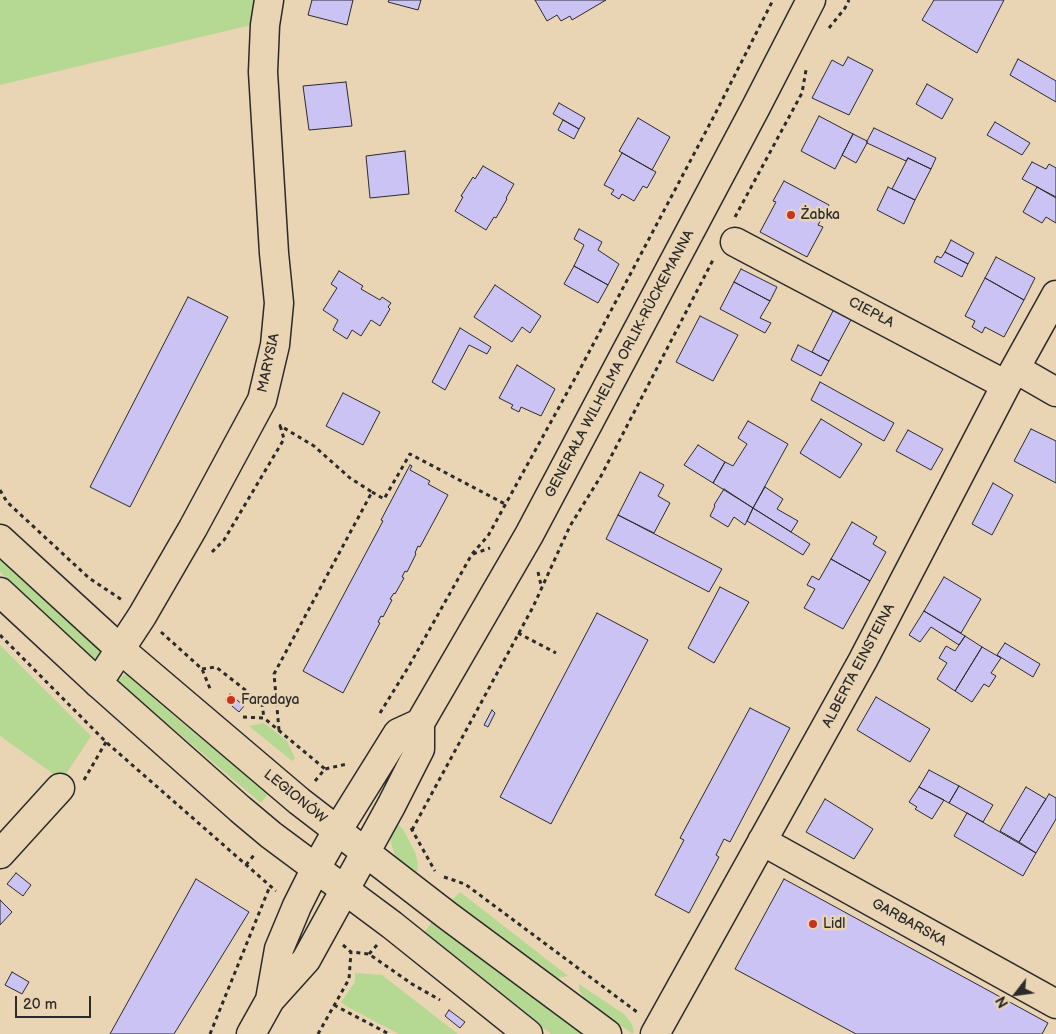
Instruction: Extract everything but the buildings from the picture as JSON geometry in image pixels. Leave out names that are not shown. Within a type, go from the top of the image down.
[{"type":"street","name":"MARYSIA","points":[[98,683],[142,616],[193,528],[262,400],[275,345],[279,302],[274,253],[263,72],[265,25],[269,0]]},
{"type":"street","name":"GENERAŁA WILHELMA ORLIK-RÜCKEMANNA","points":[[420,723],[529,535],[811,0]]},
{"type":"street","name":"CIEPŁA","points":[[729,238],[1011,377],[1056,392]]},
{"type":"street","name":"ALBERTA EINSTEINA","points":[[648,1024],[762,841],[864,660],[1011,377],[1056,295]]},
{"type":"street","name":"LEGIONÓW","points":[[0,539],[120,649],[299,801],[606,1034]]},
{"type":"street","points":[[0,592],[98,683],[271,835],[392,925],[528,1034]]},
{"type":"street","points":[[251,1034],[270,1000],[306,960],[345,890],[420,749],[420,723],[398,733],[316,868],[279,949],[270,1000]]},
{"type":"street","points":[[0,854],[60,788]]},
{"type":"street","name":"GARBARSKA","points":[[762,841],[1056,1004]]},
{"type":"path","points":[[376,719],[409,666],[472,554],[488,536],[579,371],[704,136],[773,0]]},
{"type":"path","points":[[825,32],[845,8],[849,0]]},
{"type":"path","points":[[412,830],[533,607],[570,526],[601,476],[729,238],[802,93],[807,68]]},
{"type":"path","points":[[280,418],[280,425],[314,446],[350,478],[384,499],[410,454],[505,504]]},
{"type":"path","points":[[0,490],[7,502],[89,578],[125,602]]},
{"type":"path","points":[[280,731],[274,674],[372,492]]},
{"type":"path","points":[[155,627],[202,669],[211,691],[218,696]]},
{"type":"path","points":[[518,633],[556,653]]},
{"type":"path","points":[[0,635],[106,742],[275,889]]},
{"type":"path","points":[[202,669],[216,668],[239,685],[262,704],[264,718]]},
{"type":"path","points":[[237,712],[243,717],[264,718],[325,769]]},
{"type":"path","points":[[60,788],[73,796],[92,769],[106,742]]},
{"type":"path","points":[[315,782],[325,769],[347,765],[351,758]]},
{"type":"path","points":[[406,822],[435,871],[445,878],[465,884],[648,1024]]},
{"type":"path","points":[[246,865],[258,850]]},
{"type":"path","points":[[210,1034],[270,886]]},
{"type":"path","points":[[369,954],[379,942]]},
{"type":"path","points":[[318,1034],[349,979],[351,952],[369,954],[412,984],[444,1002]]},
{"type":"path","points":[[334,1006],[389,1034]]},
{"type":"green space","points":[[0,0],[255,0],[251,25],[0,85]]},
{"type":"green space","points":[[0,557],[102,652],[101,655],[94,659],[0,572]]},
{"type":"green space","points":[[0,645],[91,736],[62,780],[0,736]]},
{"type":"green space","points":[[126,673],[181,722],[269,793],[261,803],[117,681]]},
{"type":"green space","points":[[264,723],[287,741],[295,758],[292,761],[249,726]]},
{"type":"green space","points":[[394,822],[403,829],[415,852],[418,863],[417,875],[398,861],[395,855],[390,835]]},
{"type":"green space","points":[[460,892],[568,976],[557,978],[452,900]]},
{"type":"green space","points":[[433,920],[585,1034],[551,1034],[424,933]]},
{"type":"green space","points":[[355,973],[382,975],[458,1034],[399,1034],[346,1006],[341,1002],[355,982]]},
{"type":"green space","points":[[579,984],[624,1014],[632,1024],[634,1033],[631,1033],[584,998],[579,990]]},
{"type":"place","name":"Żabka","points":[[791,215]]},
{"type":"place","name":"Faradaya","points":[[231,700]]},
{"type":"place","name":"Lidl","points":[[813,924]]}]
